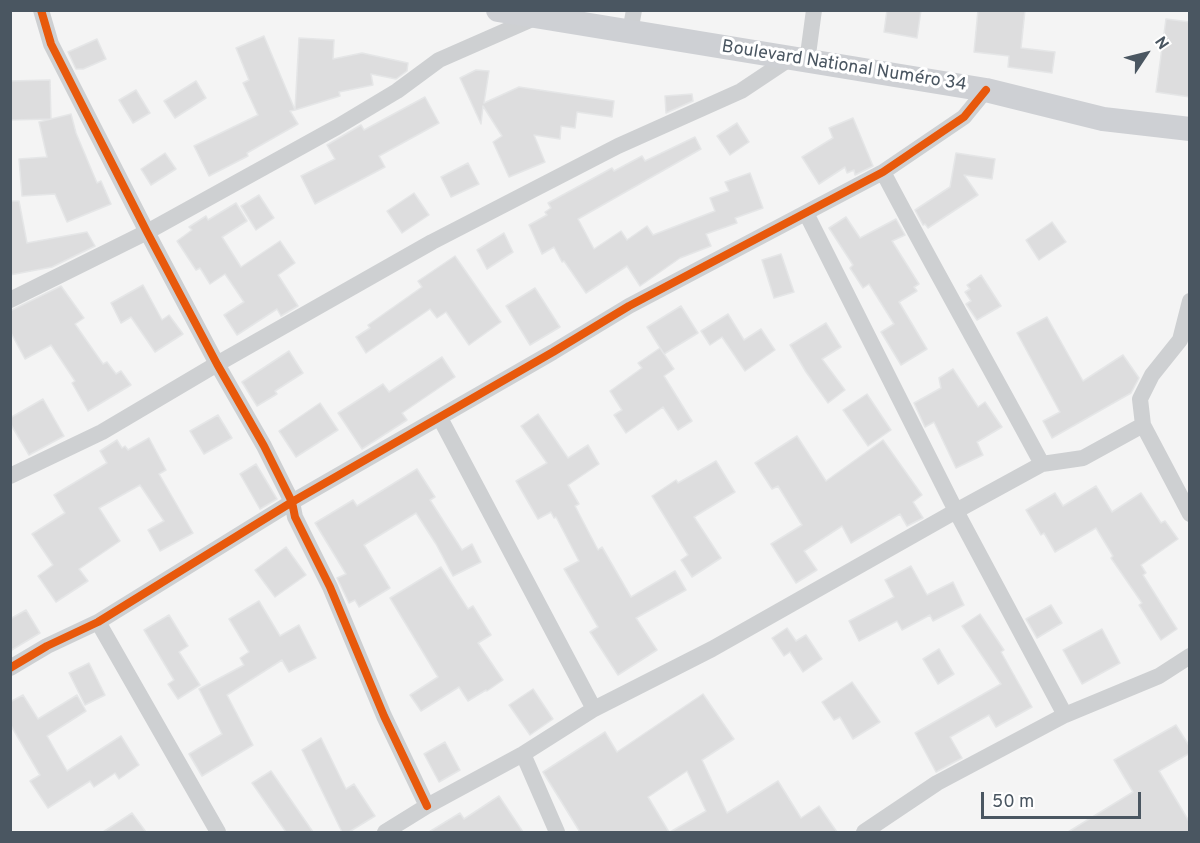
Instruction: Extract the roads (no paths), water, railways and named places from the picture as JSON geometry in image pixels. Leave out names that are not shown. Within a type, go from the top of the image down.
[{"type":"main road","name":"Boulevard National Numéro 34","points":[[498,10],[537,17],[632,21],[798,61],[987,90],[1102,119],[1189,129]]},
{"type":"street","points":[[41,10],[51,44],[147,232],[217,364],[264,446],[292,502],[295,517],[330,587],[384,716],[427,806]]},
{"type":"street","points":[[10,476],[102,432],[432,242],[618,146],[741,91],[798,61],[814,10]]},
{"type":"street","points":[[10,300],[147,232],[337,127],[397,91],[439,60],[537,17]]},
{"type":"street","points":[[10,668],[47,646],[98,622],[292,502],[629,306],[884,172],[964,117],[987,90]]},
{"type":"street","points":[[884,172],[924,251],[1042,464]]},
{"type":"street","points":[[806,213],[956,511],[1065,714]]},
{"type":"street","points":[[1190,301],[1180,340],[1152,375],[1140,399],[1143,426],[1190,514]]},
{"type":"street","points":[[440,418],[594,709]]},
{"type":"street","points":[[385,832],[427,806],[523,754],[594,709],[712,650],[1042,464],[1083,458],[1143,426]]},
{"type":"street","points":[[98,622],[218,832]]},
{"type":"street","points":[[864,832],[937,783],[1065,714],[1159,676],[1190,656]]},
{"type":"street","points":[[523,754],[557,832]]}]
